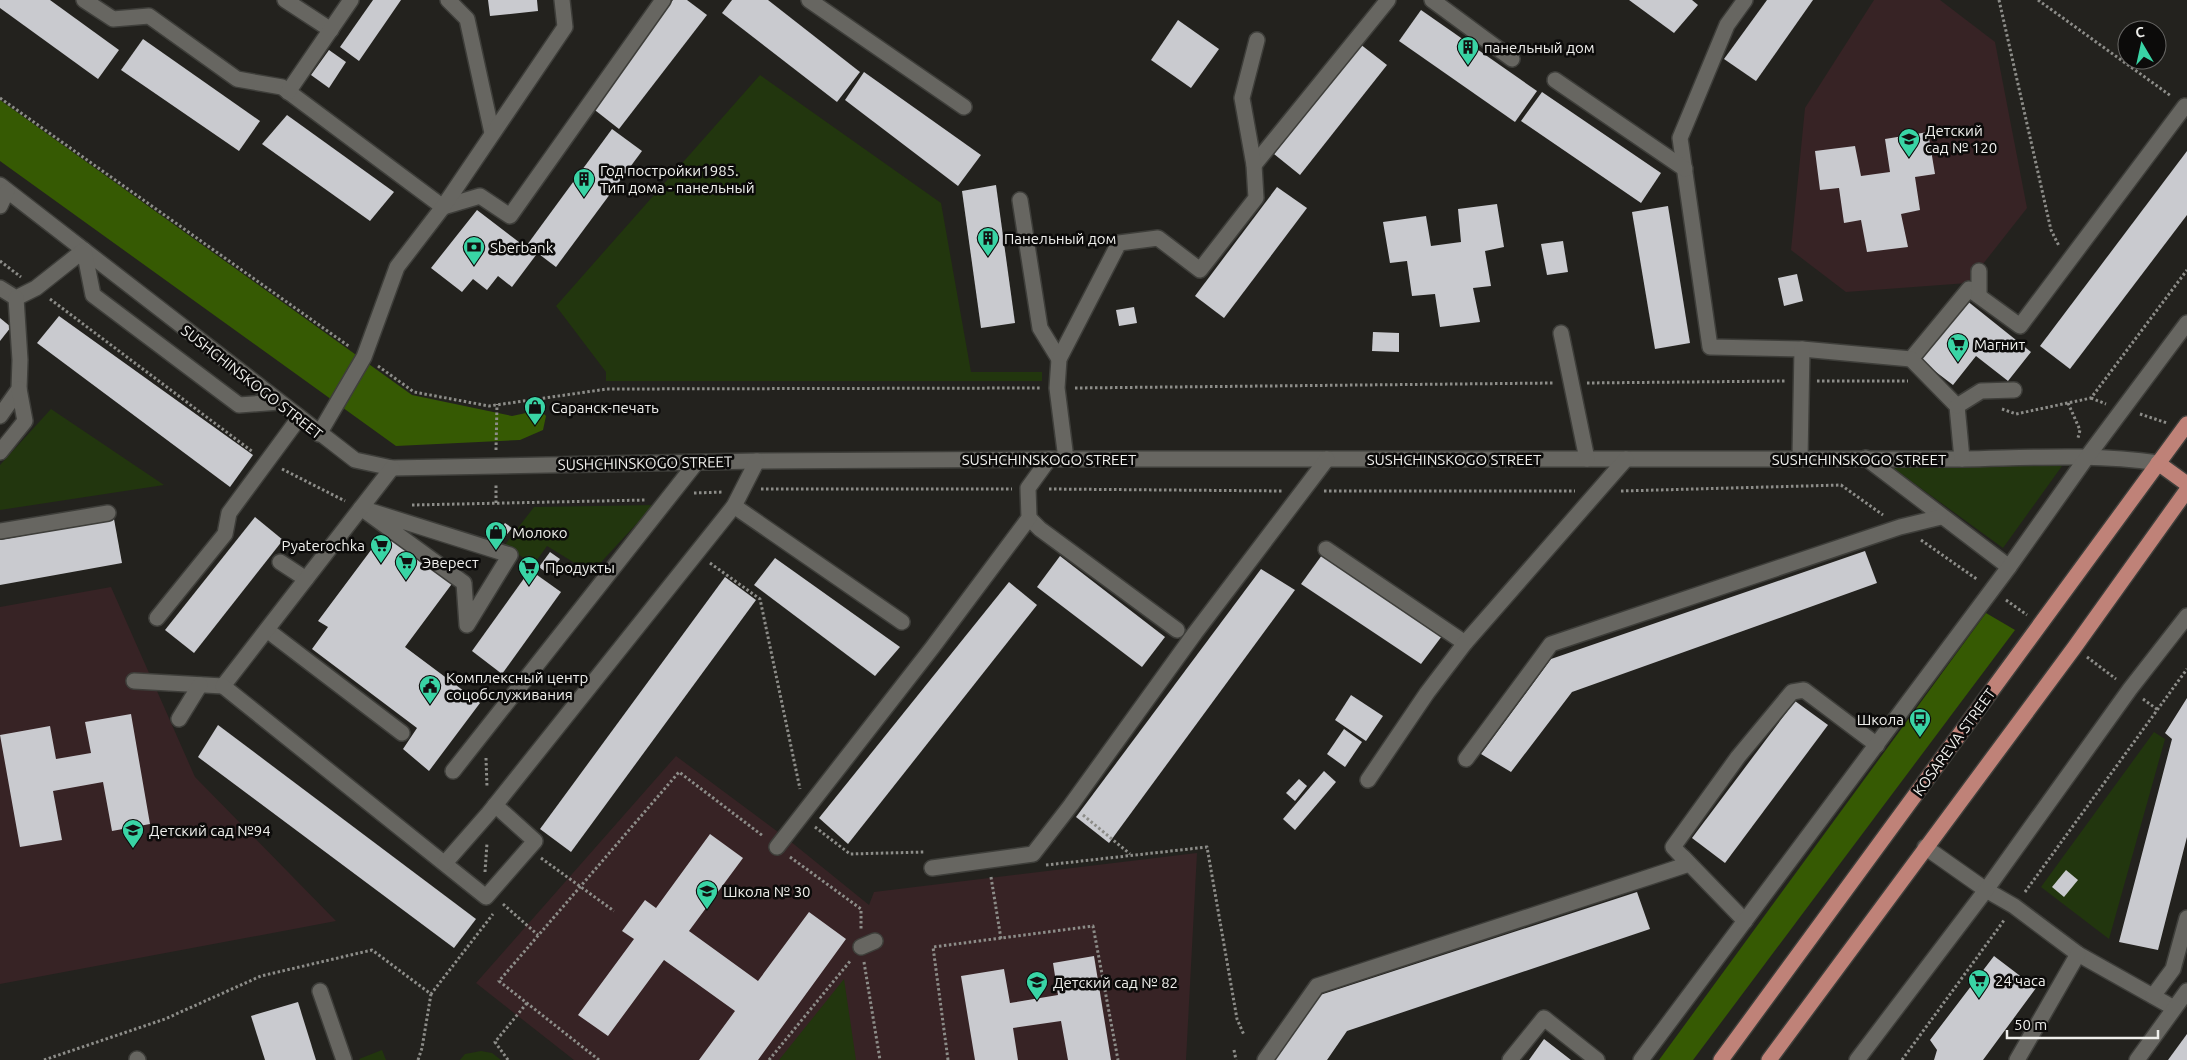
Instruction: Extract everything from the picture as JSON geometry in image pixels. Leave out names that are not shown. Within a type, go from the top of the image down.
[{"type":"main road","name":"KOSAREVA STREET","points":[[1721,1060],[2187,424]]},
{"type":"main road","name":"SUSHCHINSKOGO STREET","points":[[2158,463],[2187,484]]},
{"type":"main road","points":[[1769,1060],[2074,648],[2187,490]]},
{"type":"street","points":[[84,0],[113,19],[149,16],[237,78],[282,87],[443,207]]},
{"type":"street","points":[[285,0],[331,30]]},
{"type":"street","points":[[288,92],[352,0]]},
{"type":"street","points":[[448,0],[467,19],[492,133]]},
{"type":"street","points":[[319,434],[364,356],[397,267],[443,207],[565,27],[562,0]]},
{"type":"street","points":[[443,207],[480,196],[510,216],[663,0]]},
{"type":"street","points":[[809,0],[964,107]]},
{"type":"street","points":[[1254,165],[1388,0]]},
{"type":"street","points":[[1432,0],[1512,59]]},
{"type":"street","points":[[1744,0],[1726,25],[1680,138],[1710,347],[1802,350],[1911,359],[1957,406],[1962,459]]},
{"type":"street","points":[[1066,459],[1057,388],[1059,359],[1119,243],[1158,238],[1200,270],[1256,198],[1254,165],[1242,98],[1257,40]]},
{"type":"street","points":[[1555,80],[1684,169]]},
{"type":"street","points":[[1911,359],[1969,289],[2020,326],[2185,106]]},
{"type":"street","points":[[0,206],[4,188]]},
{"type":"street","name":"SUSHCHINSKOGO STREET","points":[[4,188],[355,460],[392,468],[757,461],[1049,459],[1962,459],[2080,457],[2124,458],[2158,463]]},
{"type":"street","points":[[1020,200],[1040,328],[1059,359]]},
{"type":"street","points":[[16,298],[36,288],[84,250],[93,295],[239,405],[279,402]]},
{"type":"street","points":[[1979,296],[1980,271]]},
{"type":"street","points":[[0,288],[16,298]]},
{"type":"street","points":[[0,452],[25,421],[19,389],[20,360],[16,298]]},
{"type":"street","points":[[1641,1060],[2009,567],[2080,457],[2187,323]]},
{"type":"street","points":[[1561,334],[1587,459]]},
{"type":"street","points":[[1800,458],[1803,381],[1802,350]]},
{"type":"street","points":[[0,416],[19,389]]},
{"type":"street","points":[[1957,406],[1980,391],[2014,390]]},
{"type":"street","points":[[157,618],[225,534],[229,513],[299,418]]},
{"type":"street","points":[[1866,458],[2009,567]]},
{"type":"street","points":[[777,847],[1029,518],[1028,488],[1049,459]]},
{"type":"street","points":[[932,868],[1033,854],[1071,805],[1195,633],[1305,491],[1327,459]]},
{"type":"street","points":[[1368,780],[1427,693],[1465,643],[1626,459]]},
{"type":"street","points":[[446,862],[495,805],[734,506],[757,461]]},
{"type":"street","points":[[453,771],[696,463]]},
{"type":"street","points":[[222,686],[392,468]]},
{"type":"street","points":[[734,506],[902,622]]},
{"type":"street","points":[[361,508],[510,555],[467,625],[464,583],[361,508]]},
{"type":"street","points":[[0,531],[108,513]]},
{"type":"street","points":[[1466,759],[1551,644],[1900,527],[1941,517]]},
{"type":"street","points":[[1029,518],[1040,529],[1177,630]]},
{"type":"street","points":[[1326,549],[1465,643]]},
{"type":"street","points":[[280,562],[306,579]]},
{"type":"street","points":[[1857,1060],[1986,890],[2130,689],[2187,616]]},
{"type":"street","points":[[267,630],[402,733]]},
{"type":"street","points":[[134,681],[222,686],[446,862],[486,897],[534,841],[495,805]]},
{"type":"street","points":[[179,719],[200,685]]},
{"type":"street","points":[[1745,922],[1673,847],[1738,757],[1792,692],[1804,690],[1876,745]]},
{"type":"street","points":[[1925,847],[1986,890],[2014,906],[2078,954],[2174,1008]]},
{"type":"street","points":[[1265,1060],[1317,986],[1689,864]]},
{"type":"street","points":[[2153,996],[2173,969],[2187,918]]},
{"type":"street","points":[[2017,1060],[2078,954]]},
{"type":"street","points":[[320,990],[344,1060]]},
{"type":"street","points":[[2137,1060],[2187,991]]},
{"type":"street","points":[[1510,1060],[1544,1018],[1597,1060]]},
{"type":"path","points":[[1999,0],[2051,230],[2068,262]]},
{"type":"path","points":[[2038,0],[2185,106]]},
{"type":"path","points":[[0,98],[414,392],[489,406],[607,389],[1057,388],[1932,381]]},
{"type":"path","points":[[0,260],[266,461],[361,508]]},
{"type":"path","points":[[1999,408],[2016,414],[2091,398],[2187,270]]},
{"type":"path","points":[[2068,403],[2080,430],[2080,457]]},
{"type":"path","points":[[407,505],[656,499],[680,494],[742,489],[1028,488],[1305,491],[1598,491],[1841,485],[1900,527],[1945,555],[1980,582]]},
{"type":"path","points":[[696,553],[760,599],[803,813],[850,854],[934,852]]},
{"type":"path","points":[[1902,1060],[2187,669]]},
{"type":"path","points":[[599,1060],[499,981],[679,772],[861,909],[868,944],[880,1060]]},
{"type":"path","points":[[1071,805],[1131,854]]},
{"type":"path","points":[[1037,866],[1207,847],[1237,1019],[1244,1035]]},
{"type":"path","points":[[528,849],[614,911]]},
{"type":"path","points":[[989,878],[988,872],[991,872],[1001,939]]},
{"type":"path","points":[[418,1060],[422,1048],[431,994],[502,903],[538,935]]},
{"type":"path","points":[[948,1060],[932,947],[1093,926],[1118,1060]]},
{"type":"path","points":[[769,1060],[868,944]]},
{"type":"path","points":[[44,1060],[165,1019],[261,976],[372,950],[431,994]]},
{"type":"path","points":[[508,1060],[495,1042],[527,1003]]},
{"type":"path","points":[[1234,1050],[1236,1060]]},
{"type":"shaded area","name":"Детский сад № 120","points":[[1874,0],[1940,0],[1995,42],[2027,208],[1968,283],[1846,292],[1791,250],[1805,108]]},
{"type":"shaded area","name":"Детский сад №94","points":[[111,587],[195,777],[336,921],[0,984],[0,607]]},
{"type":"shaded area","points":[[676,756],[790,841],[869,905],[874,892],[1197,853],[1186,1060],[574,1060],[476,983]]},
{"type":"green space","points":[[760,75],[941,203],[971,372],[1042,372],[1042,381],[606,381],[606,372],[556,306]]},
{"type":"green space","points":[[0,100],[412,395],[512,416],[540,410],[546,416],[543,430],[520,440],[396,446],[0,161]]},
{"type":"green space","points":[[51,409],[164,485],[0,510],[0,465]]},
{"type":"green space","points":[[1889,465],[2062,466],[2003,548]]},
{"type":"green space","points":[[654,505],[591,573],[547,546],[534,564],[504,546],[534,507]]},
{"type":"green space","points":[[1986,613],[2015,630],[1693,1060],[1659,1060]]},
{"type":"green space","points":[[2154,732],[2165,739],[2109,939],[2041,887]]},
{"type":"green space","points":[[844,979],[856,1060],[779,1060]]},
{"type":"green space","points":[[382,1050],[386,1060],[359,1059]]},
{"type":"green space","points":[[481,1051],[492,1053],[501,1060],[460,1060],[465,1054]]},
{"type":"building","points":[[0,0],[50,0],[119,50],[98,79],[0,8]]},
{"type":"building","points":[[373,0],[401,0],[359,61],[340,47]]},
{"type":"building","points":[[488,0],[537,0],[538,11],[490,16]]},
{"type":"building","points":[[673,0],[687,0],[707,15],[619,129],[591,107]]},
{"type":"building","points":[[732,0],[768,0],[860,72],[837,102],[722,13]]},
{"type":"building","points":[[1629,0],[1692,0],[1698,5],[1674,33]]},
{"type":"building","points":[[1767,0],[1813,0],[1756,81],[1724,59]]},
{"type":"building","name":"панельный дом","points":[[1421,10],[1537,91],[1515,122],[1399,41]]},
{"type":"building","points":[[1178,20],[1219,49],[1191,88],[1151,60]]},
{"type":"building","points":[[143,39],[260,121],[239,151],[121,70]]},
{"type":"building","points":[[1360,44],[1387,65],[1300,175],[1274,154]]},
{"type":"building","points":[[329,50],[346,62],[329,88],[311,75]]},
{"type":"building","points":[[864,72],[981,155],[958,186],[845,100]]},
{"type":"building","name":"панельный дом","points":[[1542,92],[1661,173],[1641,203],[1521,121]]},
{"type":"building","points":[[287,115],[394,192],[370,221],[262,144]]},
{"type":"building","name":"Год постройки1985. Тип дома - панельный","points":[[612,129],[642,151],[556,267],[527,245]]},
{"type":"building","points":[[1928,132],[1935,174],[1915,177],[1920,210],[1901,214],[1908,247],[1867,252],[1861,220],[1844,223],[1839,188],[1820,190],[1815,151],[1855,146],[1861,176],[1890,172],[1885,139]]},
{"type":"building","points":[[2187,151],[2187,215],[2070,369],[2040,346]]},
{"type":"building","name":"Панельный дом","points":[[996,185],[1015,323],[981,328],[962,191]]},
{"type":"building","points":[[1277,187],[1307,208],[1224,318],[1195,296]]},
{"type":"building","points":[[1497,204],[1504,247],[1485,251],[1491,286],[1473,288],[1480,322],[1440,327],[1435,294],[1412,296],[1407,261],[1390,263],[1383,222],[1426,216],[1431,246],[1461,242],[1458,209]]},
{"type":"building","points":[[1668,206],[1690,343],[1655,349],[1632,212]]},
{"type":"building","points":[[477,210],[536,255],[512,287],[498,276],[487,290],[473,279],[462,292],[431,268]]},
{"type":"building","points":[[1563,241],[1568,272],[1547,275],[1541,244]]},
{"type":"building","points":[[1797,274],[1803,301],[1784,306],[1778,278]]},
{"type":"building","points":[[1966,300],[2031,352],[2008,381],[1976,356],[1953,385],[1919,359]]},
{"type":"building","points":[[1134,307],[1137,323],[1119,326],[1116,310]]},
{"type":"building","points":[[59,316],[253,455],[230,487],[37,343]]},
{"type":"building","points":[[0,318],[11,327],[0,341]]},
{"type":"building","points":[[1373,332],[1399,333],[1399,352],[1372,351]]},
{"type":"building","points":[[255,517],[283,540],[194,653],[165,630]]},
{"type":"building","points":[[114,519],[122,563],[0,585],[0,540]]},
{"type":"building","points":[[505,523],[512,528],[504,538],[497,532]]},
{"type":"building","points":[[386,530],[454,581],[405,647],[480,703],[429,771],[403,749],[417,728],[312,649],[328,627],[318,621]]},
{"type":"building","points":[[1865,551],[1877,583],[1572,692],[1511,772],[1481,754],[1551,659]]},
{"type":"building","points":[[550,552],[560,559],[548,574],[539,567]]},
{"type":"building","points":[[1322,555],[1442,636],[1421,664],[1301,584]]},
{"type":"building","points":[[1060,556],[1165,637],[1142,667],[1037,587]]},
{"type":"building","points":[[775,558],[900,647],[875,676],[754,585]]},
{"type":"building","points":[[1261,569],[1295,590],[1109,843],[1076,817]]},
{"type":"building","points":[[530,570],[561,592],[502,674],[472,651]]},
{"type":"building","points":[[725,577],[756,600],[571,852],[540,829]]},
{"type":"building","points":[[1009,582],[1037,605],[848,844],[819,818]]},
{"type":"building","points":[[1351,695],[1383,716],[1366,741],[1335,720]]},
{"type":"building","points":[[2187,698],[2187,837],[2158,950],[2119,942],[2172,739],[2165,733]]},
{"type":"building","points":[[1795,701],[1828,725],[1725,863],[1692,838]]},
{"type":"building","points":[[131,714],[150,824],[112,831],[103,782],[53,791],[62,840],[20,847],[0,735],[50,726],[56,759],[91,753],[85,722]]},
{"type":"building","points":[[218,725],[476,919],[454,948],[198,757]]},
{"type":"building","points":[[1344,729],[1362,742],[1345,767],[1327,754]]},
{"type":"building","points":[[1324,771],[1336,782],[1295,830],[1283,819]]},
{"type":"building","points":[[1299,779],[1307,786],[1295,801],[1286,793]]},
{"type":"building","points":[[710,834],[743,858],[689,931],[758,981],[809,912],[846,939],[758,1060],[699,1060],[735,1011],[664,960],[608,1036],[578,1015],[634,939],[622,931],[645,900],[656,908]]},
{"type":"building","points":[[2066,870],[2078,880],[2064,897],[2052,887]]},
{"type":"building","points":[[1637,892],[1650,929],[1347,1031],[1327,1060],[1273,1060],[1320,995]]},
{"type":"building","points":[[1094,956],[1111,1060],[1068,1060],[1061,1021],[1013,1028],[1018,1060],[975,1060],[961,976],[1004,969],[1010,1003],[1058,995],[1053,963]]},
{"type":"building","points":[[1994,956],[2036,988],[1983,1060],[1934,1060],[1937,1050],[1930,1040]]},
{"type":"building","points":[[298,1002],[316,1060],[265,1060],[251,1016]]},
{"type":"building","points":[[2187,1034],[2187,1060],[2168,1060]]},
{"type":"building","points":[[1544,1039],[1571,1060],[1529,1060]]},
{"type":"place","name":"панельный дом","points":[[1468,66]]},
{"type":"place","name":"Детский сад № 120","points":[[1909,158]]},
{"type":"place","name":"Год постройки1985. Тип дома - панельный","points":[[584,198]]},
{"type":"place","name":"Панельный дом","points":[[988,257]]},
{"type":"place","name":"Sberbank","points":[[474,266]]},
{"type":"place","name":"Магнит","points":[[1958,363]]},
{"type":"place","name":"Саранск-печать","points":[[535,426]]},
{"type":"place","name":"Молоко","points":[[496,551]]},
{"type":"place","name":"Pyaterochka","points":[[381,564]]},
{"type":"place","name":"Эверест","points":[[406,581]]},
{"type":"place","name":"Продукты","points":[[529,586]]},
{"type":"place","name":"Комплексный центр соцобслуживания","points":[[430,705]]},
{"type":"place","name":"Школа","points":[[1920,738]]},
{"type":"place","name":"Детский сад №94","points":[[133,849]]},
{"type":"place","name":"Школа № 30","points":[[707,910]]},
{"type":"place","name":"24 часа","points":[[1979,999]]},
{"type":"place","name":"Детский сад № 82","points":[[1037,1001]]}]
